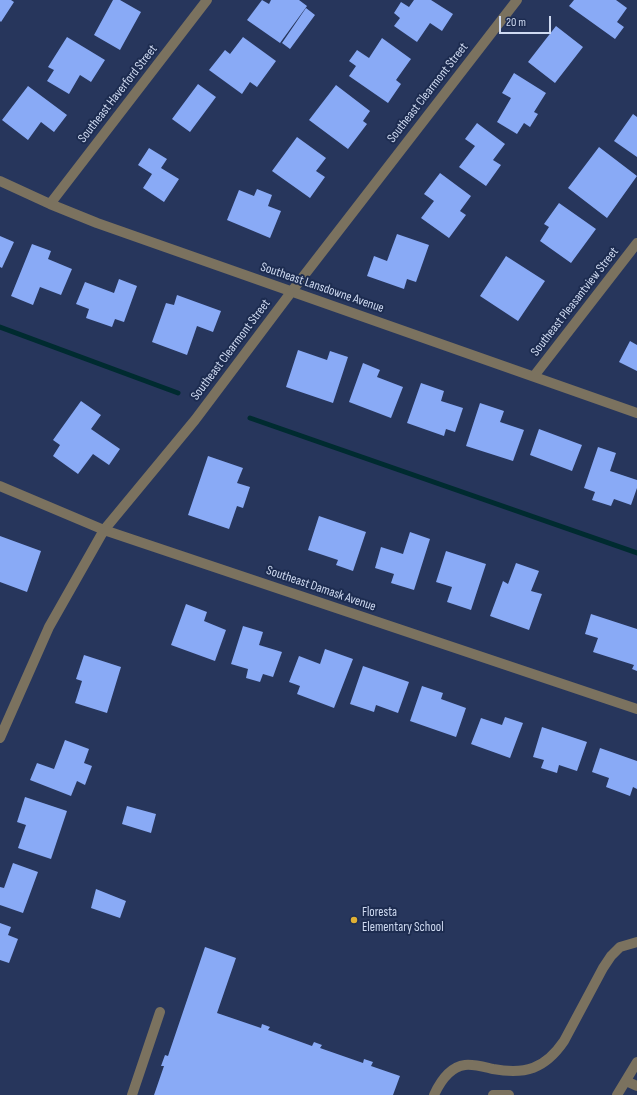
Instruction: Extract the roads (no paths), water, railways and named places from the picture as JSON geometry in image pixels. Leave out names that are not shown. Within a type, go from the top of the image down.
[{"type":"street","name":"Southeast Haverford Street","points":[[50,204],[207,0]]},
{"type":"street","name":"Southeast Clearmont Street","points":[[0,738],[49,627],[104,530],[195,420],[292,291],[517,0]]},
{"type":"street","name":"Southeast Lansdowne Avenue","points":[[0,181],[50,204],[97,223],[637,413]]},
{"type":"street","name":"Southeast Pleasantview Street","points":[[534,376],[637,243]]},
{"type":"street","name":"Southeast Damask Avenue","points":[[0,486],[104,530],[637,709]]},
{"type":"street","points":[[434,1095],[444,1077],[453,1069],[462,1065],[474,1065],[513,1072],[527,1070],[543,1063],[564,1041],[611,956],[620,947],[637,942]]},
{"type":"street","points":[[132,1095],[160,1012]]},
{"type":"street","points":[[617,1095],[637,1062]]},
{"type":"street","points":[[626,1081],[637,1086]]},
{"type":"street","points":[[493,1095],[509,1095]]},
{"type":"waterway","points":[[0,327],[178,393]]},
{"type":"waterway","points":[[250,418],[637,553]]},
{"type":"place","name":"Floresta Elementary School","points":[[354,920]]}]
